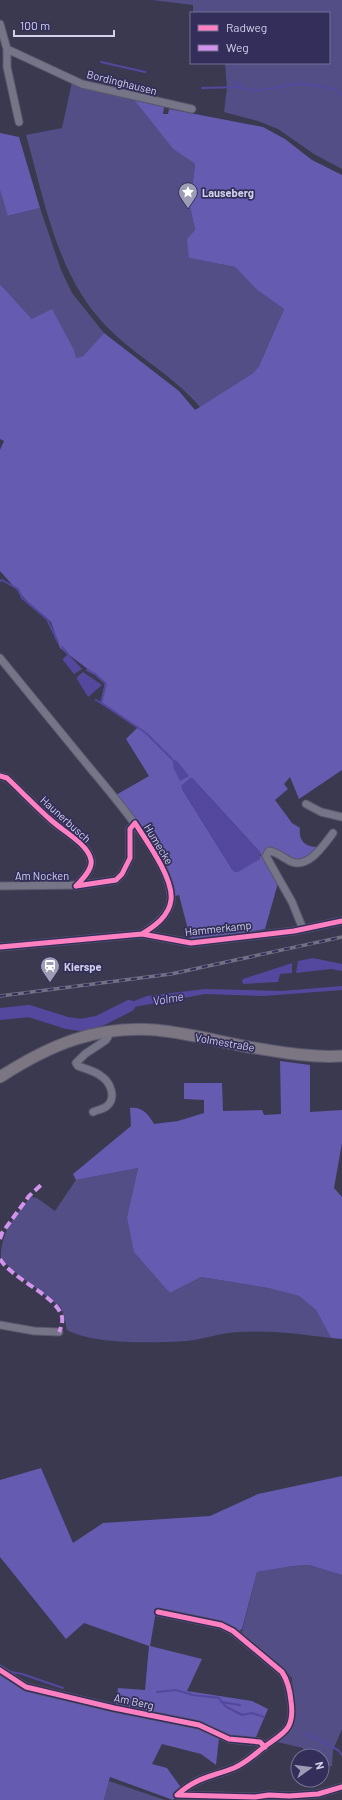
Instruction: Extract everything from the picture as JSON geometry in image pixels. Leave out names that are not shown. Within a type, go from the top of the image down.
[{"type":"main road","name":"Volmestraße","points":[[0,1077],[34,1055],[60,1044],[81,1037],[137,1029],[158,1030],[280,1052],[306,1055],[342,1056]]},
{"type":"street","points":[[0,24],[7,49],[3,68],[19,122]]},
{"type":"street","name":"Bordinghausen","points":[[7,49],[82,84],[192,109]]},
{"type":"street","name":"Humecke","points":[[0,658],[135,823],[163,869],[172,895],[171,902],[166,914],[156,926],[142,934]]},
{"type":"street","name":"Haunerbusch","points":[[0,776],[7,778],[52,821],[77,840],[88,852],[91,860],[90,869],[76,886]]},
{"type":"street","points":[[306,804],[321,812],[342,817]]},
{"type":"street","name":"Am Nocken","points":[[0,886],[76,886],[116,880],[122,874],[130,858],[130,829],[135,823]]},
{"type":"street","points":[[304,929],[292,902],[267,861],[266,856],[270,851],[292,862],[304,862],[311,858],[334,833]]},
{"type":"street","name":"Hammerkamp","points":[[0,947],[142,934],[191,943],[304,929],[342,921]]},
{"type":"street","points":[[93,1112],[107,1106],[111,1101],[112,1092],[110,1085],[101,1076],[78,1066],[76,1063],[85,1054],[106,1040],[108,1037],[107,1033]]},
{"type":"street","points":[[0,1325],[34,1331],[59,1332]]},
{"type":"street","points":[[158,1612],[221,1625],[233,1631],[282,1672],[289,1691],[292,1714],[284,1734],[265,1747],[253,1758],[234,1768],[199,1779],[186,1787],[177,1796],[288,1796],[318,1794],[342,1787]]},
{"type":"street","name":"Am Berg","points":[[0,1670],[26,1687],[114,1708],[199,1725],[229,1739],[260,1742],[265,1747]]},
{"type":"street","points":[[288,1796],[297,1800]]},
{"type":"shaded area","points":[[152,0],[342,0],[342,169],[314,154],[278,129],[258,121],[224,112],[227,88],[225,64],[330,64],[330,12],[193,12],[193,5]]},
{"type":"shaded area","points":[[72,82],[108,94],[134,100],[173,149],[195,164],[190,207],[195,230],[192,235],[189,258],[235,267],[257,290],[284,309],[259,366],[253,373],[200,407],[179,386],[108,328],[91,308],[76,286],[55,238],[26,135],[62,128]]},
{"type":"shaded area","points":[[134,100],[164,107],[163,114],[168,114],[169,109],[263,127],[285,139],[312,160],[342,175],[342,770],[299,799],[290,777],[284,784],[288,789],[275,800],[292,823],[300,828],[300,837],[304,843],[310,846],[319,847],[312,854],[300,860],[288,859],[265,852],[278,883],[265,929],[191,941],[179,895],[175,896],[171,884],[116,795],[149,776],[126,739],[138,727],[101,702],[105,682],[60,648],[51,622],[26,600],[0,571],[0,450],[4,441],[0,439],[0,284],[32,319],[52,309],[74,350],[76,358],[83,356],[104,333],[179,391],[195,410],[253,373],[259,366],[284,309],[257,290],[235,267],[189,258],[187,239],[195,230],[190,207],[195,164],[173,149]],"holes":[[[192,778],[260,852],[261,856],[232,869],[182,789]]]},
{"type":"shaded area","points":[[0,133],[19,137],[40,208],[8,216],[0,190]]},
{"type":"shaded area","points":[[0,190],[9,216],[40,208],[61,270],[72,293],[104,333],[83,356],[76,358],[32,319],[0,284]]},
{"type":"shaded area","points":[[280,1061],[310,1065],[310,1112],[342,1110],[342,1143],[334,1188],[342,1197],[342,1339],[331,1338],[316,1310],[299,1296],[268,1288],[201,1277],[170,1293],[134,1252],[127,1217],[138,1168],[76,1180],[73,1174],[131,1126],[130,1108],[138,1108],[145,1112],[154,1124],[178,1121],[204,1113],[204,1100],[184,1099],[184,1083],[222,1083],[223,1111],[262,1110],[264,1115],[281,1114]]},
{"type":"shaded area","points":[[138,1168],[127,1217],[170,1293],[201,1277],[268,1288],[299,1296],[316,1310],[331,1338],[285,1333],[238,1332],[187,1341],[126,1342],[93,1338],[79,1335],[67,1330],[64,1315],[60,1307],[15,1272],[1,1259],[1,1250],[6,1233],[14,1217],[31,1197],[37,1198],[55,1211],[76,1180]]},
{"type":"shaded area","points":[[41,1468],[73,1543],[103,1523],[210,1516],[258,1494],[342,1476],[342,1575],[309,1565],[257,1572],[242,1629],[238,1632],[156,1611],[150,1646],[202,1659],[187,1691],[252,1701],[268,1709],[256,1737],[229,1737],[201,1722],[116,1705],[118,1688],[145,1690],[149,1646],[84,1623],[66,1639],[0,1557],[0,1480]]},
{"type":"shaded area","points":[[309,1565],[342,1575],[342,1729],[333,1750],[332,1766],[330,1766],[330,1748],[303,1748],[277,1742],[285,1735],[294,1706],[292,1678],[284,1668],[244,1636],[242,1631],[257,1572]]},
{"type":"shaded area","points":[[0,1673],[26,1689],[199,1728],[219,1738],[216,1765],[201,1754],[162,1744],[152,1764],[167,1768],[182,1789],[173,1800],[110,1777],[104,1800],[0,1800]]},
{"type":"shaded area","points":[[109,1781],[159,1798],[165,1800],[104,1800]]},
{"type":"water","points":[[68,654],[82,669],[74,674],[63,660]]},
{"type":"water","points":[[83,672],[102,685],[88,697],[77,679],[77,677]]},
{"type":"water","points":[[172,759],[177,761],[189,776],[180,781],[174,769]]},
{"type":"water","points":[[192,778],[260,852],[260,859],[238,872],[234,872],[182,789],[181,786]]},
{"type":"water","points":[[313,958],[342,964],[342,971],[331,969],[296,973],[298,961]]},
{"type":"water","points":[[292,963],[292,973],[280,974],[278,982],[243,984],[243,979]]},
{"type":"water","points":[[342,986],[342,990],[263,996],[205,994],[134,1007],[115,1016],[114,1009],[147,996],[205,989],[282,991]]},
{"type":"waterway","points":[[101,62],[145,72]]},
{"type":"waterway","points":[[233,81],[241,87]]},
{"type":"waterway","points":[[202,88],[241,87],[261,90],[306,84],[335,89],[342,96]]},
{"type":"waterway","name":"Humecke","points":[[0,581],[2,580],[18,589],[22,598],[47,619],[58,642]]},
{"type":"waterway","name":"Humecke","points":[[62,647],[68,654]]},
{"type":"waterway","name":"Humecke","points":[[87,670],[95,674],[106,684],[101,703],[146,733],[172,759]]},
{"type":"waterway","name":"Humecke","points":[[96,700],[101,703]]},
{"type":"waterway","name":"Volme","points":[[0,1014],[29,1011],[67,1023],[81,1025],[97,1022],[129,1006]]},
{"type":"waterway","points":[[0,1665],[11,1672],[22,1674],[63,1688]]},
{"type":"waterway","points":[[157,1692],[176,1690],[193,1695],[219,1698],[225,1706],[242,1715],[252,1713],[264,1717]]},
{"type":"waterway","points":[[221,1702],[240,1705]]},
{"type":"waterway","points":[[305,1733],[338,1750],[342,1755]]},
{"type":"railway","points":[[0,996],[171,974],[342,937]]},
{"type":"marked path","points":[[0,1239],[2,1233],[29,1196],[41,1185]]},
{"type":"marked path","points":[[0,1259],[14,1274],[52,1302],[58,1309],[62,1317],[62,1325],[59,1332]]},
{"type":"cycle path","points":[[0,776],[7,778],[46,816],[80,843],[89,854],[91,860],[90,867],[76,886]]},
{"type":"cycle path","points":[[76,886],[116,880],[122,874],[130,858],[130,829],[135,823],[164,871],[171,891],[170,906],[164,916],[152,928],[142,934]]},
{"type":"cycle path","points":[[0,947],[142,934],[191,943],[294,931],[342,921]]},
{"type":"cycle path","points":[[158,1612],[221,1625],[233,1631],[282,1672],[286,1679],[291,1701],[291,1718],[282,1734],[242,1764],[191,1784],[177,1795],[255,1797],[269,1795],[289,1796],[318,1794],[342,1787]]},
{"type":"cycle path","points":[[0,1670],[26,1687],[114,1708],[199,1725],[229,1739],[260,1742],[265,1747]]},
{"type":"place","name":"Lauseberg","points":[[188,209]]},
{"type":"place","name":"Kierspe","points":[[50,983]]}]
